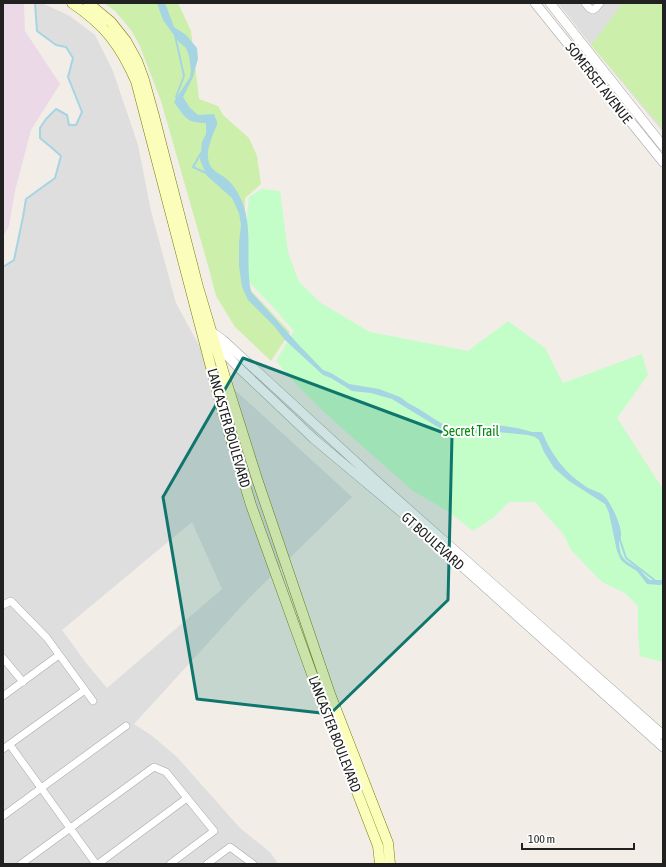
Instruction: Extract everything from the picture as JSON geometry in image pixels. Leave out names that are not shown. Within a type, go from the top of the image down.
[{"type":"main road","name":"LANCASTER BOULEVARD","points":[[72,3],[104,28],[118,47],[136,81],[204,330],[223,413],[251,505],[318,691],[378,846],[380,864]]},
{"type":"main road","name":"LANCASTER BOULEVARD","points":[[88,3],[111,22],[126,41],[137,61],[154,116],[195,276],[204,330],[216,343],[227,384],[257,479],[330,694],[388,843],[390,864]]},
{"type":"street","name":"SOMERSET AVENUE","points":[[535,3],[663,162]]},
{"type":"street","name":"SOMERSET AVENUE","points":[[550,3],[663,146]]},
{"type":"street","points":[[585,3],[592,10],[600,3]]},
{"type":"street","points":[[645,140],[652,133]]},
{"type":"street","name":"GT BOULEVARD","points":[[204,330],[223,340],[381,485],[663,735]]},
{"type":"street","name":"GT BOULEVARD","points":[[216,343],[238,367],[314,439],[412,522],[663,746]]},
{"type":"street","points":[[3,605],[11,600],[47,638],[93,701]]},
{"type":"street","points":[[3,696],[59,656]]},
{"type":"street","points":[[3,658],[23,682]]},
{"type":"street","points":[[3,749],[85,690]]},
{"type":"street","points":[[3,816],[126,726]]},
{"type":"street","points":[[10,745],[97,864],[187,798]]},
{"type":"street","points":[[21,864],[154,767],[166,772],[214,831],[172,863]]},
{"type":"street","points":[[207,864],[230,847],[253,864]]},
{"type":"highlighted area","points":[[243,358],[452,436],[448,600],[330,714],[197,699],[163,497]]},
{"type":"shaded area","points":[[3,3],[24,3],[25,31],[60,84],[31,130],[15,191],[9,226],[3,237]]},
{"type":"shaded area","points":[[35,3],[42,3],[70,16],[95,35],[113,71],[138,145],[151,211],[176,303],[201,349],[223,379],[352,497],[249,598],[134,724],[151,735],[177,757],[240,828],[271,853],[278,864],[3,864],[3,267],[14,260],[26,199],[55,178],[61,156],[40,138],[40,128],[46,119],[56,109],[67,115],[70,125],[76,125],[82,112],[68,77],[72,58],[66,47],[56,45],[37,31]],"holes":[[[192,522],[222,589],[107,688],[86,663],[62,630]]]},
{"type":"shaded area","points":[[558,3],[663,3],[663,132],[591,45]]},
{"type":"green space","points":[[104,3],[178,3],[191,31],[199,99],[218,106],[223,115],[249,138],[257,156],[261,184],[245,198],[244,245],[247,286],[290,332],[271,361],[235,327],[216,296],[161,101],[139,44],[131,30],[115,11]]},
{"type":"green space","points":[[623,3],[663,3],[663,129],[591,45]]},
{"type":"green space","name":"Secret Trail","points":[[262,189],[280,191],[288,252],[299,282],[321,303],[370,332],[468,351],[508,321],[545,348],[563,383],[642,354],[648,375],[617,418],[663,489],[663,662],[640,656],[638,606],[625,593],[602,582],[571,550],[564,535],[535,502],[509,502],[493,518],[473,531],[449,512],[412,490],[326,414],[292,380],[276,361],[294,331],[248,281],[246,260],[249,197]]},
{"type":"water","points":[[157,3],[165,3],[174,27],[186,35],[197,48],[198,59],[193,77],[183,97],[190,108],[198,115],[214,114],[217,122],[208,151],[209,162],[213,169],[231,183],[243,204],[248,225],[249,281],[251,292],[323,370],[349,384],[379,389],[400,397],[451,429],[462,431],[497,425],[532,432],[542,432],[554,455],[565,469],[585,486],[598,492],[607,499],[620,526],[621,537],[619,547],[623,558],[639,569],[650,580],[663,580],[663,584],[647,584],[637,571],[621,560],[617,551],[609,513],[605,504],[569,481],[554,468],[544,452],[539,440],[535,437],[488,431],[465,435],[446,432],[392,399],[371,393],[352,391],[331,378],[323,375],[285,340],[275,327],[248,300],[242,287],[239,266],[241,225],[239,213],[232,198],[207,176],[200,160],[202,142],[206,134],[206,123],[199,123],[190,120],[181,112],[174,102],[190,77],[191,70],[189,56],[186,48],[179,42],[163,20]]},
{"type":"waterway","points":[[3,267],[14,260],[26,199],[55,178],[61,156],[40,138],[40,128],[46,119],[56,109],[67,115],[69,125],[76,125],[82,112],[68,77],[73,58],[66,47],[56,45],[37,31],[35,3]]},
{"type":"waterway","points":[[175,35],[184,76],[176,97],[178,99]]},
{"type":"waterway","points":[[201,153],[193,167],[206,173]]},
{"type":"waterway","points":[[619,537],[626,558],[657,582]]}]
